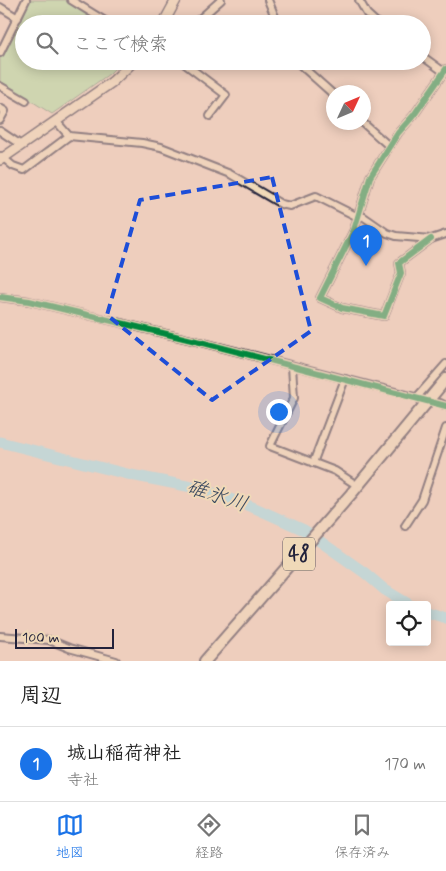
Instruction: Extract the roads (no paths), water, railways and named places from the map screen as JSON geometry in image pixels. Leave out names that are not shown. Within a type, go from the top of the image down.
[{"type":"main road","name":"48","points":[[204,661],[354,490],[446,379]]},
{"type":"street","points":[[19,15],[26,0]]},
{"type":"street","points":[[71,0],[95,15]]},
{"type":"street","points":[[168,15],[176,0]]},
{"type":"street","points":[[204,15],[221,0]]},
{"type":"street","points":[[268,0],[274,15]]},
{"type":"street","points":[[359,0],[367,15]]},
{"type":"street","points":[[0,7],[15,16]]},
{"type":"street","points":[[1,51],[15,24]]},
{"type":"street","points":[[431,62],[445,71],[370,176],[354,230],[320,298],[342,308],[384,316],[401,273],[399,263],[431,239],[446,234]]},
{"type":"street","points":[[125,70],[112,82],[56,122],[1,158],[13,166],[24,170],[68,136],[142,143],[161,147],[230,174],[281,204],[290,206],[316,196],[358,216],[387,233],[431,239]]},
{"type":"street","points":[[193,70],[226,95],[210,116]]},
{"type":"street","points":[[306,70],[326,87]]},
{"type":"street","points":[[0,86],[26,101]]},
{"type":"street","points":[[0,108],[5,111],[0,120]]},
{"type":"street","points":[[56,122],[68,136]]},
{"type":"street","points":[[371,130],[390,146]]},
{"type":"street","points":[[0,131],[22,145]]},
{"type":"street","points":[[0,297],[29,301],[418,397],[446,364]]},
{"type":"street","points":[[292,366],[294,398],[270,446],[334,471],[354,490]]},
{"type":"street","points":[[313,463],[345,379]]},
{"type":"street","points":[[405,526],[422,500],[446,428]]},
{"type":"street","points":[[0,636],[49,640],[69,648],[116,661]]},
{"type":"waterway","name":"碓氷川","points":[[0,442],[131,475],[202,489],[255,508],[304,530],[365,573],[385,590],[403,601]]},
{"type":"waterway","name":"碓氷川","points":[[431,613],[446,618]]},
{"type":"place","name":"城山稲荷神社","points":[[366,266]]}]
